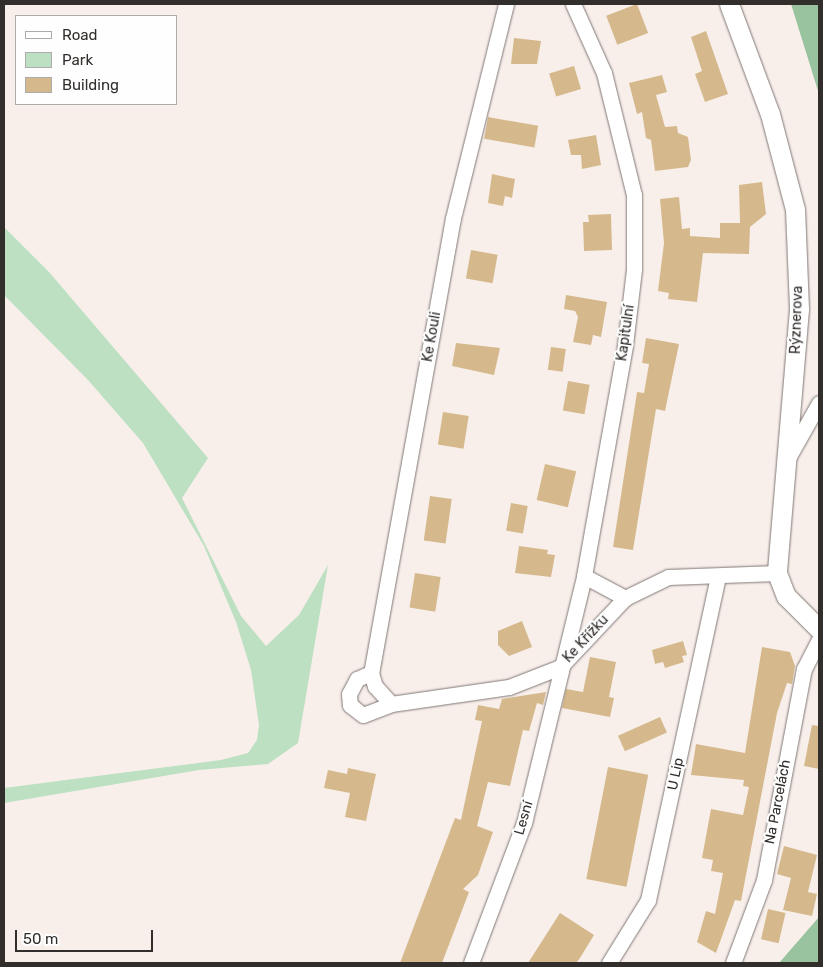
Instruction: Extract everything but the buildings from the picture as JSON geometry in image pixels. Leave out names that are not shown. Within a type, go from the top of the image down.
[{"type":"street","name":"Ke Kouli","points":[[371,673],[453,218],[506,4]]},
{"type":"street","name":"Kapitulní","points":[[560,667],[584,576],[625,345],[634,269],[634,195],[604,73],[573,4]]},
{"type":"street","name":"Rýznerova","points":[[729,4],[770,114],[795,209],[799,309],[777,573],[786,596],[819,629]]},
{"type":"street","points":[[787,461],[819,403]]},
{"type":"street","name":"Ke Křížku","points":[[391,704],[508,688],[560,667],[625,598],[668,576],[777,573]]},
{"type":"street","points":[[584,576],[625,598]]},
{"type":"street","name":"U Lip","points":[[609,963],[648,900],[718,576]]},
{"type":"street","name":"Na Parcelách","points":[[733,963],[764,880],[804,669],[819,640]]},
{"type":"street","name":"Lesní","points":[[472,963],[524,823],[560,667]]},
{"type":"street","points":[[371,673],[375,686],[391,704],[363,715],[350,704],[349,694],[356,679],[371,673]]},
{"type":"green space","points":[[791,4],[819,4],[819,94]]},
{"type":"green space","points":[[4,227],[49,272],[208,458],[182,498],[241,616],[266,646],[299,615],[328,565],[298,743],[268,764],[199,770],[4,803],[4,788],[221,760],[248,753],[257,740],[259,725],[251,670],[236,622],[204,546],[143,443],[88,380],[4,295]]},
{"type":"green space","points":[[819,917],[819,963],[779,963]]}]
